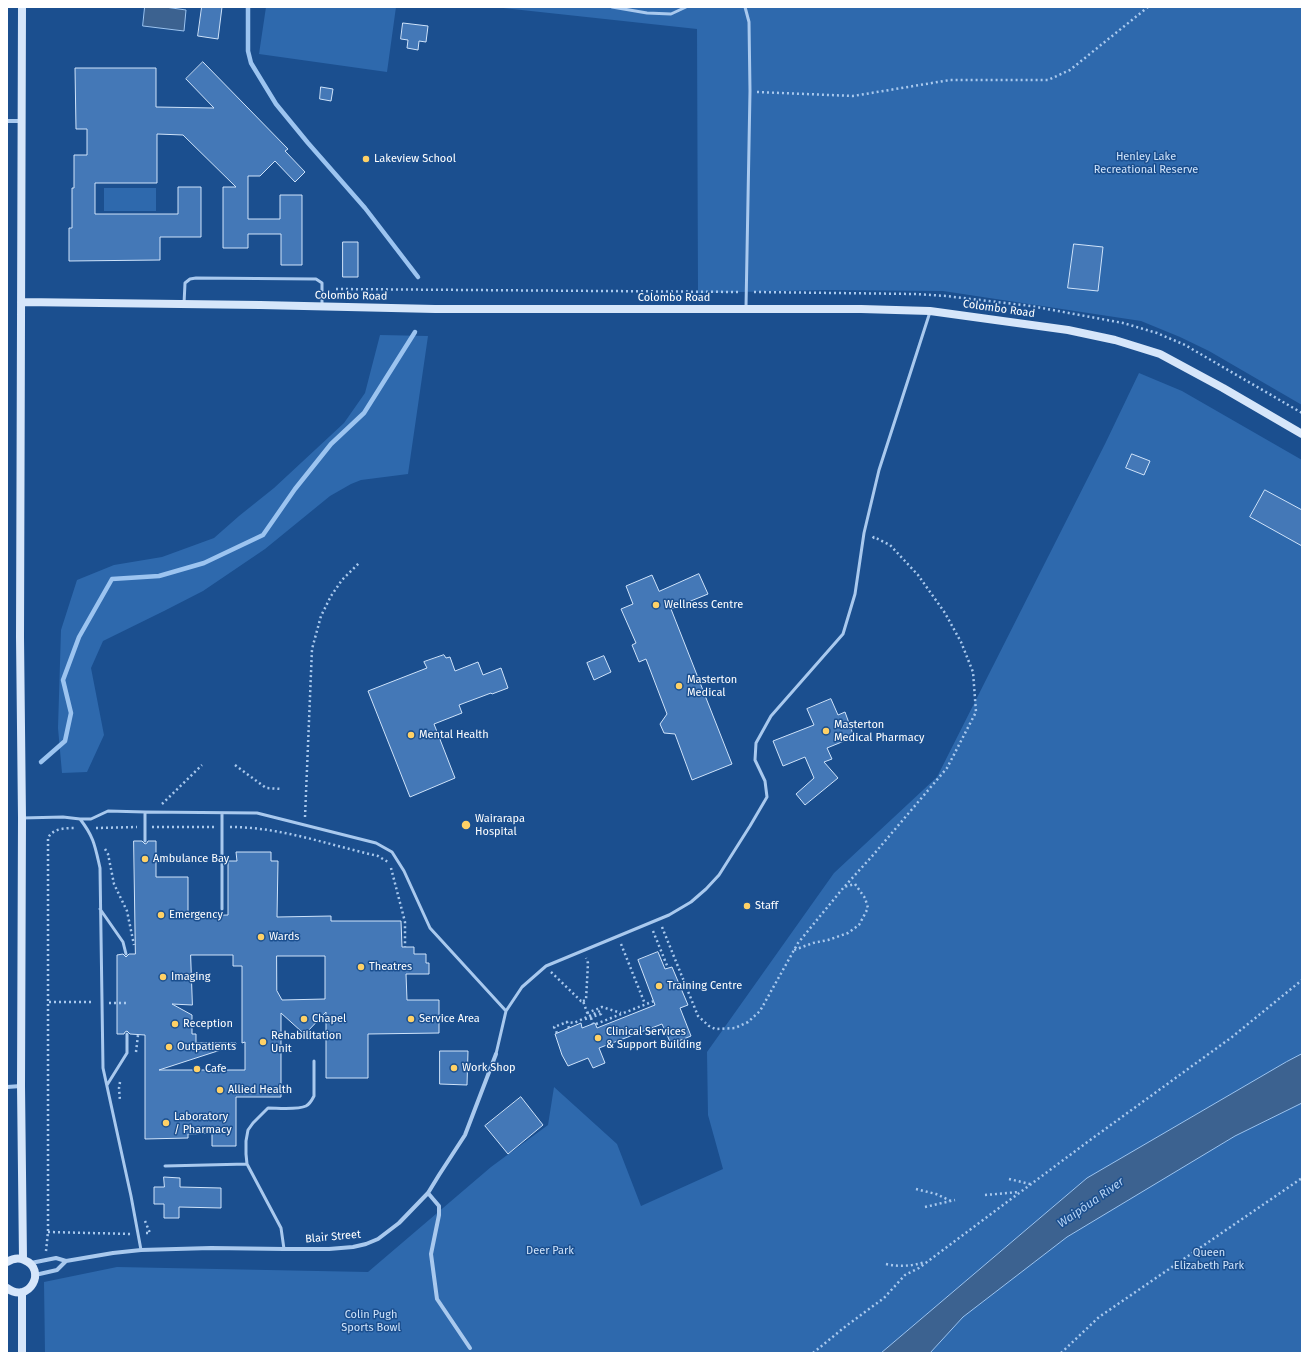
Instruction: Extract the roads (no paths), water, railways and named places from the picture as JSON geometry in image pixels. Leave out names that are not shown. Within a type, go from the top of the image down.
[{"type":"main road","points":[[7,1288],[13,1292],[22,1292],[30,1288],[35,1280],[35,1271],[27,1261],[21,1086],[22,818],[20,637],[22,7]]},
{"type":"main road","name":"Colombo Road","points":[[21,302],[435,309],[861,309],[930,311],[1068,330],[1115,340],[1160,354],[1223,388],[1302,434]]},
{"type":"main road","points":[[7,1262],[13,1259],[27,1261]]},
{"type":"main road","points":[[22,1292],[22,1353]]},
{"type":"street","points":[[7,121],[22,121]]},
{"type":"street","name":"Blair Street","points":[[35,1275],[57,1270],[66,1262],[88,1256],[141,1250],[211,1248],[284,1250],[329,1249],[353,1247],[378,1239],[390,1231],[428,1193],[465,1135],[496,1054]]},
{"type":"street","points":[[7,1087],[21,1086]]},
{"type":"street","points":[[428,1193],[439,1206],[439,1215],[431,1254],[437,1299],[470,1348]]},
{"type":"street","name":"Blair Street","points":[[27,1261],[56,1258],[66,1262]]},
{"type":"lane","points":[[612,7],[647,13],[671,14],[686,7]]},
{"type":"lane","points":[[745,7],[749,22],[750,91],[746,309]]},
{"type":"lane","points":[[184,304],[185,283],[190,279],[316,279],[322,283],[322,306]]},
{"type":"lane","points":[[496,1054],[506,1011],[522,987],[546,966],[669,915],[691,902],[719,875],[767,797],[765,781],[755,760],[756,742],[771,716],[843,634],[856,594],[864,533],[879,470],[930,311]]},
{"type":"lane","points":[[22,818],[63,817],[91,819],[108,811],[257,813],[376,843],[392,852],[404,871],[430,928],[506,1011]]},
{"type":"lane","points":[[145,812],[145,841]]},
{"type":"lane","points":[[222,813],[222,909]]},
{"type":"lane","points":[[80,819],[95,842],[100,868],[103,1068],[141,1250]]},
{"type":"lane","points":[[100,909],[123,942],[126,954]]},
{"type":"lane","points":[[107,1085],[127,1053],[127,1034]]},
{"type":"lane","points":[[284,1250],[281,1228],[247,1164],[246,1141],[248,1130],[268,1108],[301,1108],[307,1106],[312,1101],[314,1096],[314,1061]]},
{"type":"lane","points":[[165,1166],[247,1164]]},
{"type":"water","points":[[145,7],[165,7],[186,10],[184,31],[143,26]]},
{"type":"water","name":"Waipōua River","points":[[1302,1054],[1302,1103],[1235,1136],[1067,1237],[963,1317],[930,1353],[881,1353],[1087,1178]]},
{"type":"waterway","points":[[248,7],[248,51],[251,63],[276,104],[365,208],[418,277]]},
{"type":"waterway","points":[[41,762],[65,741],[71,713],[63,680],[79,637],[112,579],[159,576],[204,563],[263,535],[295,489],[331,444],[364,413],[415,332]]},
{"type":"place","name":"Lakeview School","points":[[366,159]]},
{"type":"place","name":"Wellness Centre","points":[[656,605]]},
{"type":"place","name":"Masterton Medical","points":[[679,686]]},
{"type":"place","name":"Masterton Medical Pharmacy","points":[[826,731]]},
{"type":"place","name":"Mental Health","points":[[411,735]]},
{"type":"place","name":"Wairarapa Hospital","points":[[466,825]]},
{"type":"place","name":"Ambulance Bay","points":[[145,859]]},
{"type":"place","name":"Staff","points":[[747,906]]},
{"type":"place","name":"Emergency","points":[[161,915]]},
{"type":"place","name":"Wards","points":[[261,937]]},
{"type":"place","name":"Theatres","points":[[361,967]]},
{"type":"place","name":"Imaging","points":[[163,977]]},
{"type":"place","name":"Training Centre","points":[[659,986]]},
{"type":"place","name":"Chapel","points":[[304,1019]]},
{"type":"place","name":"Service Area","points":[[411,1019]]},
{"type":"place","name":"Reception","points":[[175,1024]]},
{"type":"place","name":"Clinical Services & Support Building","points":[[598,1038]]},
{"type":"place","name":"Rehabilitation Unit","points":[[263,1042]]},
{"type":"place","name":"Outpatients","points":[[169,1047]]},
{"type":"place","name":"Work Shop","points":[[454,1068]]},
{"type":"place","name":"Cafe","points":[[197,1069]]},
{"type":"place","name":"Allied Health","points":[[220,1090]]},
{"type":"place","name":"Laboratory / Pharmacy","points":[[166,1123]]},
{"type":"park label","name":"Henley Lake Recreational Reserve","points":[[1146,163]]},
{"type":"park label","name":"Deer Park","points":[[550,1251]]},
{"type":"park label","name":"Queen Elizabeth Park","points":[[1209,1259]]},
{"type":"park label","name":"Colin Pugh Sports Bowl","points":[[371,1321]]}]
